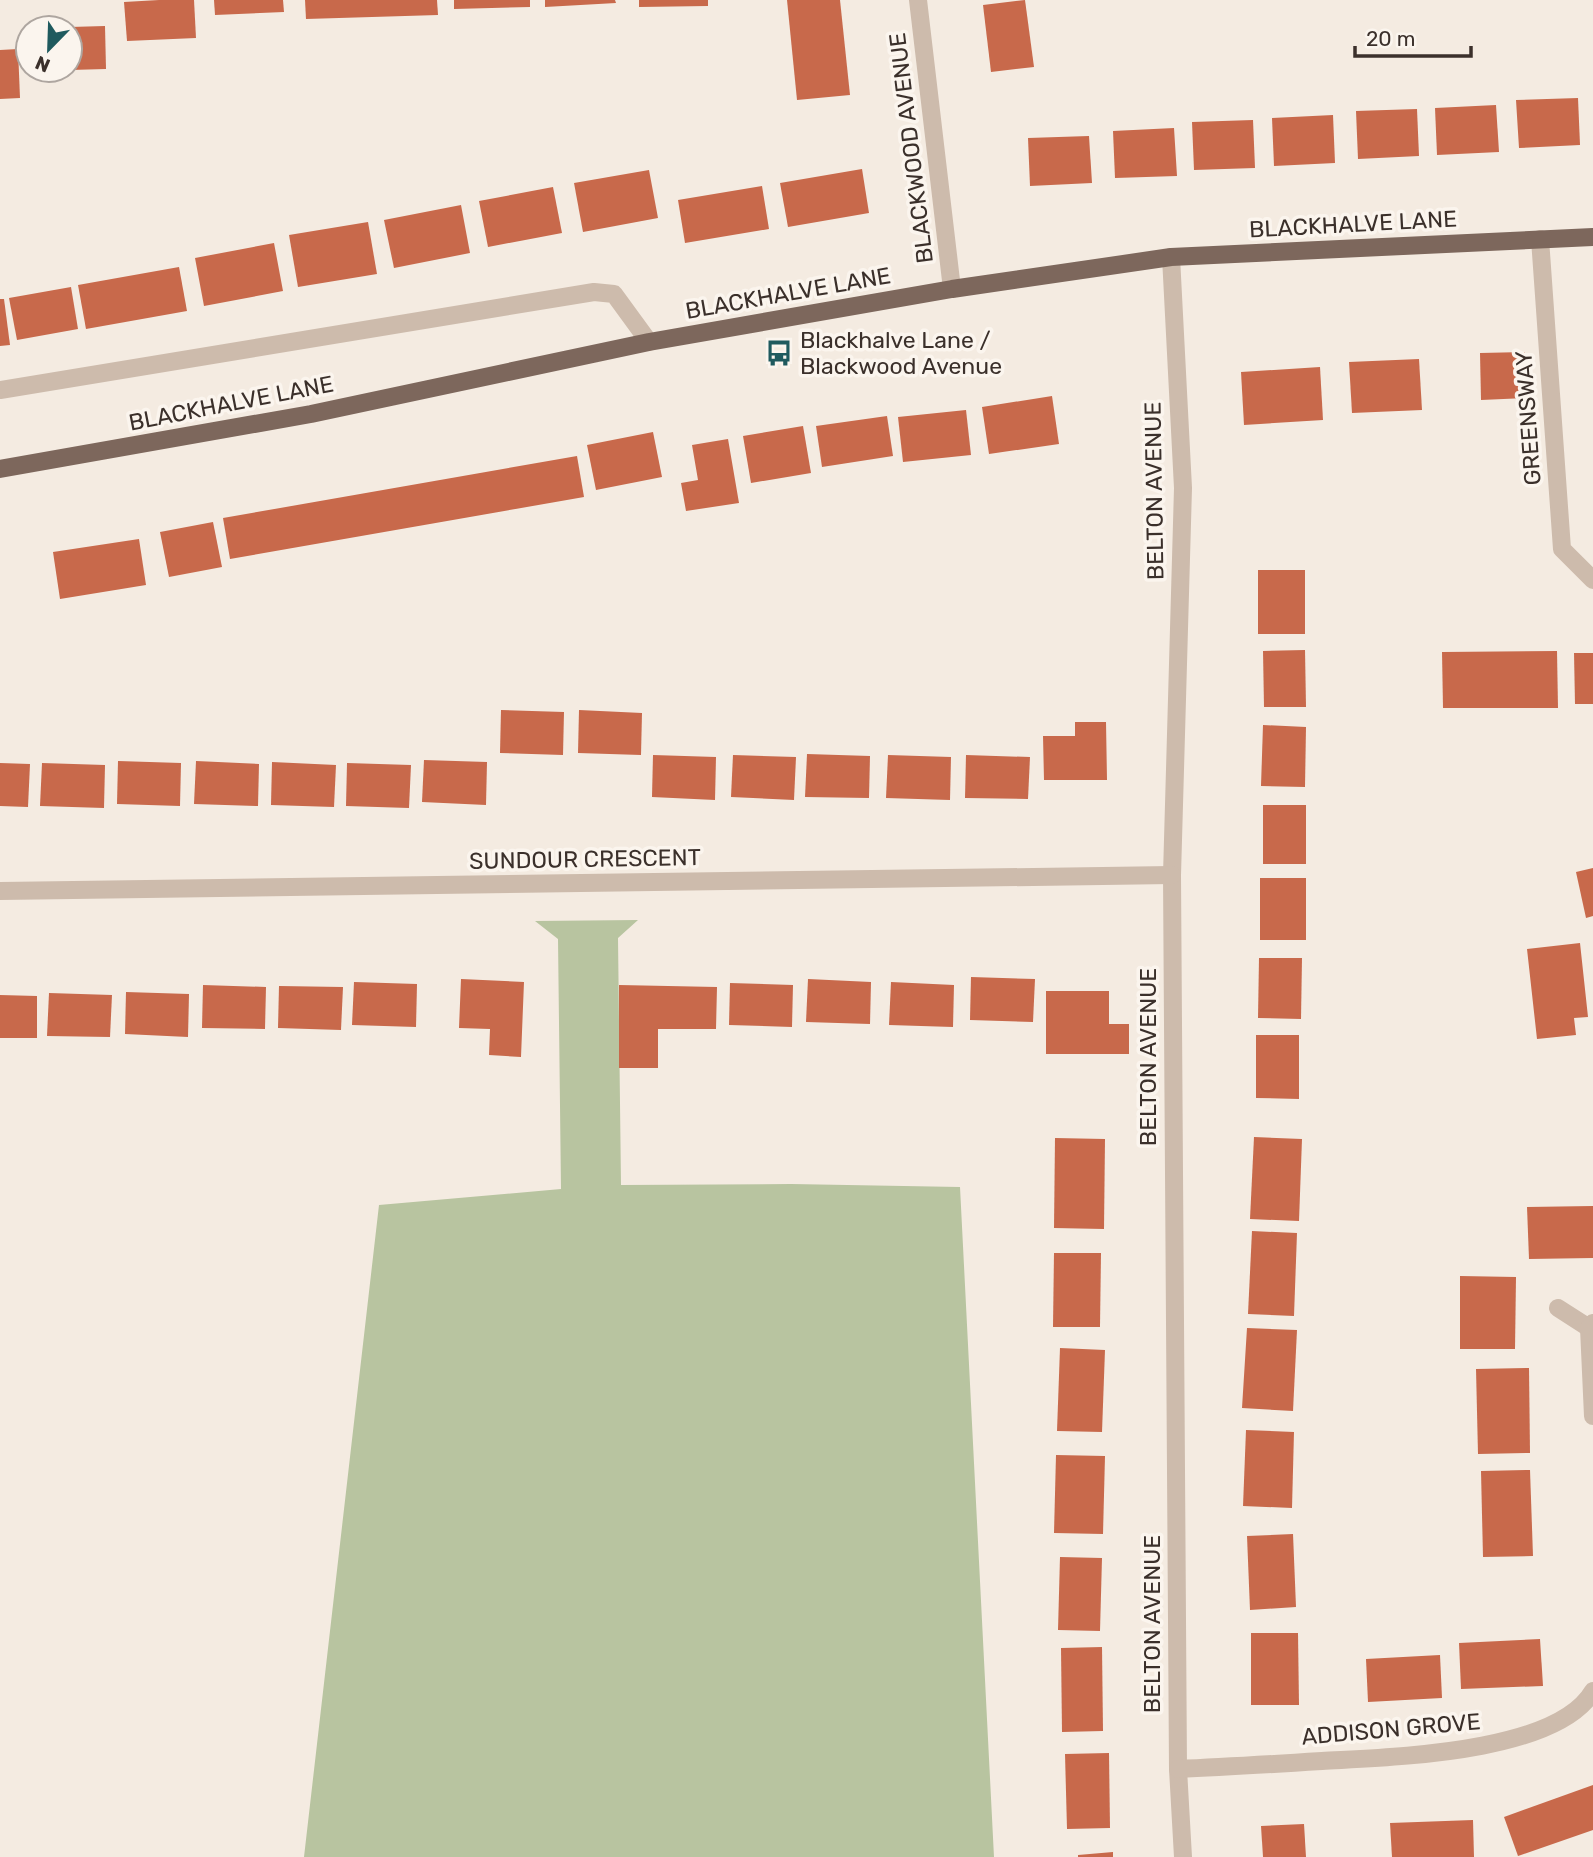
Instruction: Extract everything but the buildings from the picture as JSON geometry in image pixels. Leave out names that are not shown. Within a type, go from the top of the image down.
[{"type":"main road","name":"BLACKHALVE LANE","points":[[0,470],[310,414],[649,342],[952,289],[1171,257],[1593,237]]},
{"type":"street","name":"BLACKWOOD AVENUE","points":[[918,0],[952,289]]},
{"type":"street","name":"GREENSWAY","points":[[1540,239],[1562,549],[1593,580]]},
{"type":"street","name":"BELTON AVENUE","points":[[1171,257],[1183,488],[1171,876],[1178,1769],[1183,1857]]},
{"type":"street","points":[[0,390],[594,292],[614,295],[649,342]]},
{"type":"street","name":"SUNDOUR CRESCENT","points":[[0,891],[1171,876]]},
{"type":"street","points":[[1558,1308],[1591,1325],[1593,1416]]},
{"type":"street","name":"ADDISON GROVE","points":[[1178,1769],[1432,1755],[1493,1744],[1541,1729],[1571,1715],[1593,1691]]},
{"type":"green space","points":[[638,920],[618,938],[621,1185],[960,1187],[994,1857],[304,1857],[379,1205],[561,1189],[558,939],[535,921]]},
{"type":"place","name":"Blackhalve Lane / Blackwood Avenue","points":[[779,353]]}]
